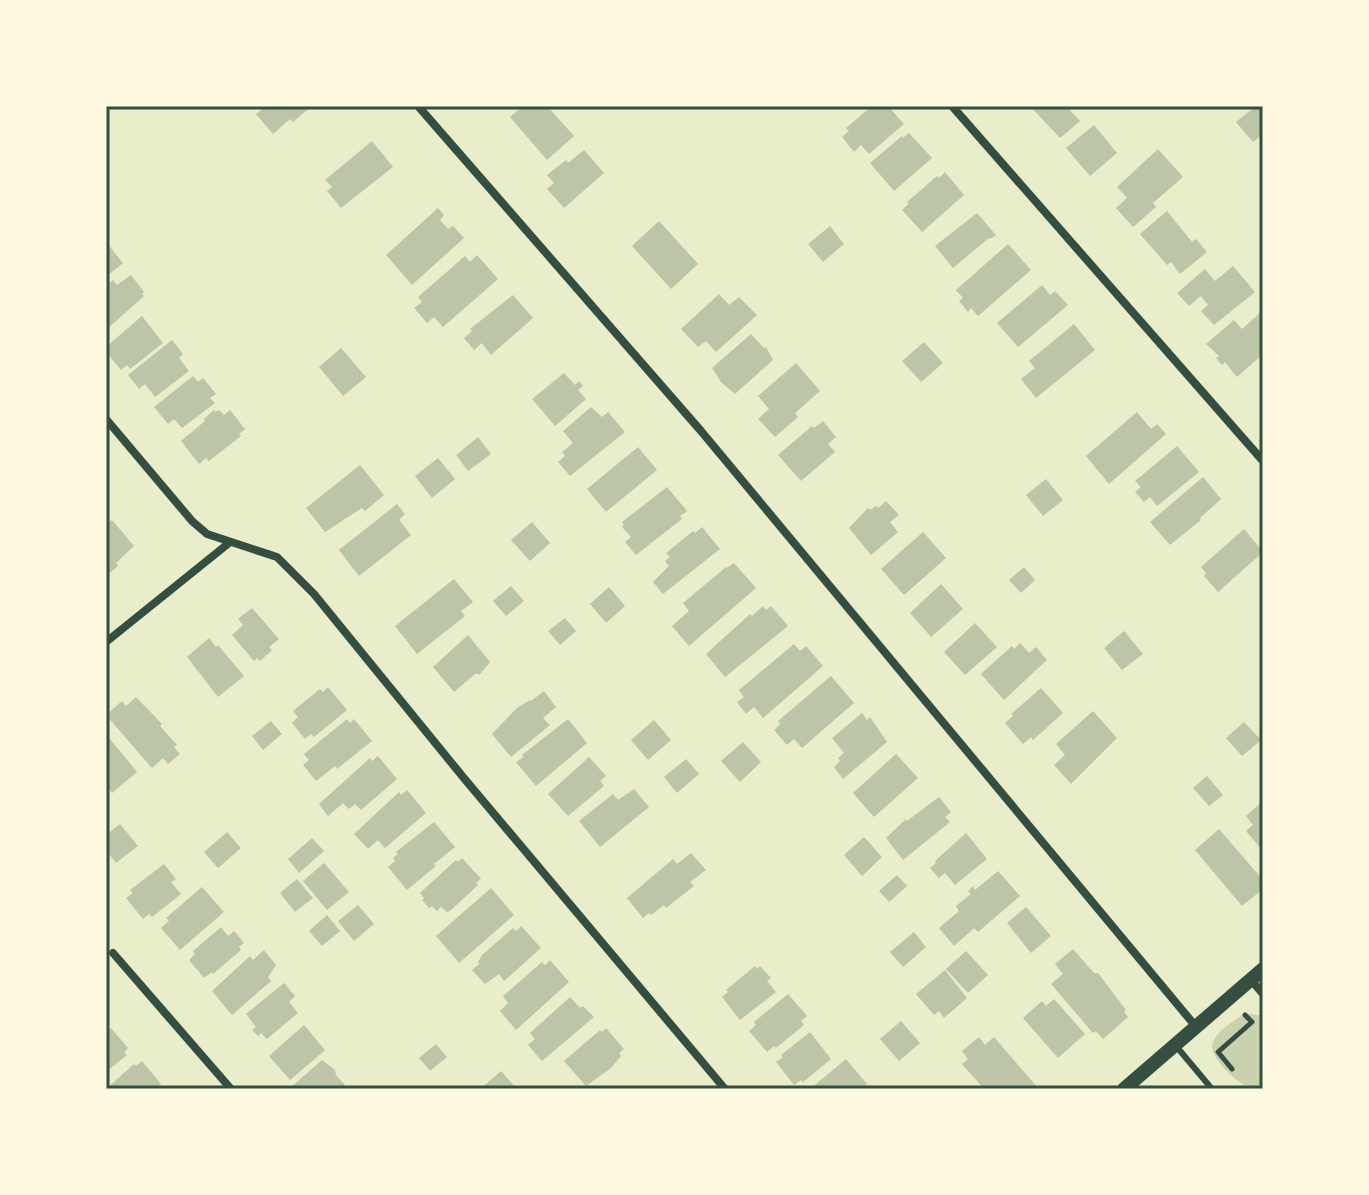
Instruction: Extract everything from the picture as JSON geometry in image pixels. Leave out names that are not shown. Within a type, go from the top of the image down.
[{"type":"street","points":[[418,106],[701,431],[1197,1028]]},
{"type":"street","points":[[952,106],[1263,461]]},
{"type":"street","points":[[106,419],[192,521],[207,534],[277,557],[314,594],[725,1089]]},
{"type":"street","points":[[106,642],[229,543]]},
{"type":"street","points":[[113,953],[231,1089]]},
{"type":"street","points":[[1124,1089],[1263,969]]},
{"type":"street","points":[[1251,980],[1263,994]]},
{"type":"lane","points":[[1176,1046],[1212,1089]]},
{"type":"path","points":[[1232,1069],[1218,1052],[1252,1022],[1245,1015]]},
{"type":"green space","points":[[1246,1013],[1263,1016],[1263,1085],[1247,1086],[1234,1078],[1217,1060],[1212,1047],[1218,1034]]},
{"type":"building","points":[[266,106],[312,106],[273,134],[256,114]]},
{"type":"building","points":[[523,106],[547,106],[574,136],[547,160],[510,117]]},
{"type":"building","points":[[872,106],[888,106],[904,124],[869,154],[861,145],[854,152],[842,137],[849,131],[846,128]]},
{"type":"building","points":[[1030,106],[1073,106],[1069,109],[1080,121],[1060,138]]},
{"type":"building","points":[[1256,106],[1263,110],[1263,134],[1253,142],[1236,122]]},
{"type":"building","points":[[1094,125],[1117,153],[1090,176],[1066,148]]},
{"type":"building","points":[[909,133],[932,158],[894,191],[870,163]]},
{"type":"building","points":[[372,141],[393,167],[341,208],[327,191],[332,187],[325,180]]},
{"type":"building","points":[[1158,149],[1183,177],[1153,203],[1156,207],[1133,227],[1116,208],[1127,198],[1117,187]]},
{"type":"building","points":[[584,150],[604,173],[564,208],[547,189],[554,183],[547,175]]},
{"type":"building","points":[[945,172],[964,195],[922,232],[902,210],[907,202]]},
{"type":"building","points":[[438,208],[444,215],[440,220],[448,229],[453,226],[464,238],[412,285],[386,255]]},
{"type":"building","points":[[1167,211],[1192,242],[1196,239],[1207,252],[1180,274],[1171,262],[1167,265],[1140,234]]},
{"type":"building","points":[[977,213],[996,235],[953,268],[935,246]]},
{"type":"building","points":[[659,221],[698,264],[671,289],[632,246]]},
{"type":"building","points":[[830,226],[844,244],[823,262],[808,244]]},
{"type":"building","points":[[106,242],[123,263],[106,277]]},
{"type":"building","points":[[1008,244],[1031,270],[978,316],[971,308],[968,312],[959,301],[963,298],[956,290]]},
{"type":"building","points":[[477,255],[498,279],[443,327],[434,317],[427,323],[414,308],[422,302],[418,297],[465,256],[470,262]]},
{"type":"building","points":[[1233,266],[1255,292],[1214,325],[1201,311],[1208,305],[1201,296],[1189,306],[1177,293],[1205,269],[1215,281]]},
{"type":"building","points":[[131,275],[144,296],[106,330],[106,286],[113,280],[117,285]]},
{"type":"building","points":[[1042,285],[1050,295],[1055,291],[1068,305],[1018,347],[997,323]]},
{"type":"building","points":[[719,294],[729,305],[739,297],[757,315],[716,352],[706,341],[698,347],[681,329]]},
{"type":"building","points":[[513,295],[533,318],[491,355],[482,343],[474,350],[464,338],[472,331],[470,329]]},
{"type":"building","points":[[1261,312],[1263,354],[1237,377],[1225,362],[1222,365],[1216,358],[1219,356],[1206,344],[1234,320],[1242,329]]},
{"type":"building","points":[[142,316],[163,343],[130,369],[127,365],[121,370],[106,352],[106,347]]},
{"type":"building","points":[[1074,324],[1095,350],[1036,398],[1021,379],[1035,368],[1029,361]]},
{"type":"building","points":[[751,334],[766,347],[773,360],[735,394],[721,382],[712,368]]},
{"type":"building","points":[[172,340],[183,354],[179,358],[189,371],[155,397],[145,384],[139,389],[128,375]]},
{"type":"building","points":[[924,342],[943,363],[921,382],[902,361]]},
{"type":"building","points":[[341,348],[366,377],[343,396],[319,367]]},
{"type":"building","points":[[796,363],[820,391],[795,413],[798,417],[775,437],[758,419],[769,409],[758,396]]},
{"type":"building","points":[[564,373],[575,385],[579,381],[583,386],[578,390],[586,399],[555,426],[532,399]]},
{"type":"building","points":[[193,376],[198,382],[203,378],[216,394],[210,398],[215,403],[182,428],[174,419],[168,424],[154,407]]},
{"type":"building","points":[[591,407],[602,417],[608,412],[625,432],[570,476],[558,462],[565,456],[562,452],[573,443],[563,431]]},
{"type":"building","points":[[214,410],[224,415],[230,410],[245,429],[239,434],[241,436],[209,461],[206,458],[199,464],[181,441]]},
{"type":"building","points":[[1137,412],[1151,429],[1157,424],[1166,434],[1109,484],[1086,456]]},
{"type":"building","points":[[823,421],[836,437],[828,444],[835,452],[801,481],[778,455],[812,426],[814,428]]},
{"type":"building","points":[[478,437],[491,454],[468,471],[456,455]]},
{"type":"building","points":[[1177,446],[1199,472],[1157,506],[1150,497],[1144,502],[1135,492],[1141,487],[1135,481]]},
{"type":"building","points":[[638,447],[657,470],[606,512],[587,489]]},
{"type":"building","points":[[438,458],[455,479],[432,498],[415,476]]},
{"type":"building","points":[[360,465],[384,495],[365,511],[362,508],[325,532],[306,508]]},
{"type":"building","points":[[1203,477],[1221,499],[1170,545],[1150,522]]},
{"type":"building","points":[[1046,479],[1063,500],[1043,516],[1026,495]]},
{"type":"building","points":[[667,487],[687,511],[680,516],[682,519],[636,555],[625,542],[631,537],[622,527],[622,522]]},
{"type":"building","points":[[886,501],[899,515],[890,522],[898,532],[871,555],[849,528],[868,508],[878,508]]},
{"type":"building","points":[[397,504],[405,514],[399,520],[411,535],[359,576],[339,550]]},
{"type":"building","points":[[112,520],[134,546],[106,576],[106,524]]},
{"type":"building","points":[[532,522],[550,543],[530,561],[511,540]]},
{"type":"building","points":[[702,527],[720,549],[663,594],[653,582],[669,566],[665,561],[670,557],[666,553]]},
{"type":"building","points":[[1244,529],[1263,552],[1218,592],[1204,576],[1206,573],[1201,567]]},
{"type":"building","points":[[923,532],[946,558],[904,595],[881,569]]},
{"type":"building","points":[[734,563],[756,588],[689,646],[672,626],[689,611],[683,603]]},
{"type":"building","points":[[1024,567],[1035,580],[1021,593],[1009,580]]},
{"type":"building","points":[[454,579],[473,602],[461,611],[465,616],[417,654],[395,626]]},
{"type":"building","points":[[941,584],[963,609],[931,637],[910,613]]},
{"type":"building","points":[[511,586],[524,601],[506,616],[493,601]]},
{"type":"building","points":[[609,587],[625,606],[606,623],[590,604]]},
{"type":"building","points":[[763,606],[766,610],[771,606],[788,626],[725,677],[706,654]]},
{"type":"building","points":[[252,608],[279,639],[260,661],[257,658],[254,661],[232,635],[243,625],[238,619]]},
{"type":"building","points":[[565,618],[576,631],[560,645],[548,631]]},
{"type":"building","points":[[975,623],[997,647],[965,675],[944,652]]},
{"type":"building","points":[[1124,631],[1143,654],[1122,670],[1104,648]]},
{"type":"building","points":[[468,635],[490,662],[480,674],[475,674],[454,692],[433,667]]},
{"type":"building","points":[[209,638],[244,676],[218,697],[187,657]]},
{"type":"building","points":[[1020,643],[1029,653],[1036,647],[1047,660],[1004,700],[981,674],[1012,646],[1014,649]]},
{"type":"building","points":[[794,644],[800,651],[806,646],[823,666],[763,718],[754,707],[746,714],[737,702],[744,697],[739,690]]},
{"type":"building","points":[[831,676],[854,703],[802,748],[794,739],[787,745],[774,730],[780,724],[778,721]]},
{"type":"building","points":[[328,687],[347,710],[314,737],[311,734],[305,739],[292,723],[298,717],[293,711],[320,689],[323,692]]},
{"type":"building","points":[[1041,688],[1063,713],[1033,740],[1031,737],[1023,744],[1005,723]]},
{"type":"building","points":[[544,691],[556,707],[543,718],[550,725],[511,757],[492,734],[517,708]]},
{"type":"building","points":[[136,697],[177,745],[174,747],[180,754],[168,764],[163,758],[152,768],[106,715],[122,701],[126,706]]},
{"type":"building","points":[[1093,711],[1117,738],[1071,784],[1054,765],[1065,755],[1056,744]]},
{"type":"building","points":[[862,713],[867,720],[870,717],[887,742],[843,779],[834,767],[844,753],[832,738]]},
{"type":"building","points":[[347,719],[350,723],[354,719],[372,741],[337,769],[335,766],[316,781],[303,765],[309,760],[304,754]]},
{"type":"building","points":[[568,719],[587,743],[536,786],[516,762]]},
{"type":"building","points":[[654,720],[671,740],[648,760],[631,740]]},
{"type":"building","points":[[271,721],[282,734],[263,750],[252,736]]},
{"type":"building","points":[[1244,722],[1261,740],[1242,756],[1226,738]]},
{"type":"building","points":[[106,734],[137,772],[112,793],[106,786]]},
{"type":"building","points":[[743,742],[761,762],[740,782],[721,761]]},
{"type":"building","points":[[896,754],[918,778],[874,817],[853,793]]},
{"type":"building","points":[[378,756],[397,779],[361,810],[355,804],[349,809],[343,803],[328,816],[319,804],[370,758],[372,761]]},
{"type":"building","points":[[589,757],[606,776],[600,781],[604,786],[568,816],[548,794]]},
{"type":"building","points":[[686,759],[699,774],[677,793],[664,777]]},
{"type":"building","points":[[1207,776],[1223,795],[1209,806],[1193,788]]},
{"type":"building","points":[[634,789],[649,807],[600,847],[579,821],[613,794],[618,800]]},
{"type":"building","points":[[407,790],[426,813],[385,848],[378,840],[368,849],[354,834],[399,792],[401,795]]},
{"type":"building","points":[[939,797],[951,812],[945,817],[950,822],[903,860],[886,838],[906,819]]},
{"type":"building","points":[[1263,801],[1263,851],[1246,831],[1253,825],[1246,816]]},
{"type":"building","points":[[434,822],[455,847],[407,890],[388,867],[395,861],[396,852]]},
{"type":"building","points":[[120,824],[138,846],[116,863],[106,850],[106,835]]},
{"type":"building","points":[[1219,829],[1263,880],[1263,889],[1242,906],[1195,850]]},
{"type":"building","points":[[227,832],[241,848],[218,868],[204,852]]},
{"type":"building","points":[[966,833],[987,859],[955,885],[945,873],[939,878],[930,868]]},
{"type":"building","points":[[864,837],[882,857],[862,876],[844,855]]},
{"type":"building","points":[[312,838],[324,851],[299,873],[288,859]]},
{"type":"building","points":[[691,853],[706,870],[690,882],[694,886],[666,908],[664,905],[643,918],[627,898],[673,859],[677,864]]},
{"type":"building","points":[[462,858],[481,879],[476,883],[478,885],[450,911],[441,907],[437,911],[432,906],[429,908],[420,893]]},
{"type":"building","points":[[324,863],[349,892],[327,910],[303,881]]},
{"type":"building","points":[[164,864],[176,879],[171,882],[181,894],[152,917],[149,914],[143,919],[126,898],[133,893],[130,890]]},
{"type":"building","points":[[998,871],[1020,896],[978,932],[974,928],[954,946],[939,928],[959,911],[956,906],[971,894],[968,891],[973,886],[975,890]]},
{"type":"building","points":[[897,875],[907,886],[889,902],[879,891]]},
{"type":"building","points":[[297,879],[313,898],[295,912],[280,893]]},
{"type":"building","points":[[202,887],[224,912],[180,950],[161,928],[169,921],[166,918]]},
{"type":"building","points":[[491,888],[514,915],[459,963],[436,936]]},
{"type":"building","points":[[358,905],[374,924],[354,941],[338,921]]},
{"type":"building","points":[[1026,907],[1051,936],[1031,953],[1007,923]]},
{"type":"building","points":[[327,915],[340,931],[322,946],[309,931]]},
{"type":"building","points":[[521,926],[541,948],[504,981],[499,974],[485,984],[472,970],[479,964],[482,955],[513,928],[516,931]]},
{"type":"building","points":[[221,927],[228,936],[234,931],[244,943],[239,947],[241,950],[204,978],[189,960],[195,954],[193,951]]},
{"type":"building","points":[[914,932],[926,947],[903,967],[890,952]]},
{"type":"building","points":[[1073,949],[1094,973],[1098,973],[1126,1010],[1124,1012],[1128,1017],[1103,1039],[1096,1031],[1093,1033],[1051,984],[1063,974],[1055,964]]},
{"type":"building","points":[[264,950],[276,965],[268,977],[271,981],[232,1015],[212,991],[250,956],[253,960]]},
{"type":"building","points":[[966,951],[988,975],[968,993],[946,969]]},
{"type":"building","points":[[550,960],[569,982],[516,1030],[500,1011],[508,1003],[503,996],[542,962],[545,965]]},
{"type":"building","points":[[755,966],[757,969],[760,966],[771,978],[767,981],[776,992],[740,1020],[722,997]]},
{"type":"building","points":[[945,970],[967,998],[944,1018],[939,1011],[934,1015],[916,994]]},
{"type":"building","points":[[284,983],[295,996],[289,1002],[298,1013],[267,1039],[261,1033],[258,1036],[252,1030],[256,1027],[246,1014]]},
{"type":"building","points":[[788,994],[807,1016],[801,1021],[804,1025],[767,1052],[749,1031],[756,1025],[754,1022]]},
{"type":"building","points":[[570,997],[594,1017],[542,1061],[528,1045],[535,1039],[530,1033]]},
{"type":"building","points":[[1054,999],[1085,1034],[1058,1058],[1023,1018],[1042,1001],[1046,1006]]},
{"type":"building","points":[[901,1021],[920,1043],[899,1061],[880,1039]]},
{"type":"building","points":[[304,1025],[325,1050],[290,1080],[269,1056]]},
{"type":"building","points":[[111,1028],[128,1048],[124,1052],[127,1055],[106,1072],[106,1032]]},
{"type":"building","points":[[606,1028],[624,1049],[611,1068],[586,1086],[564,1061]]},
{"type":"building","points":[[810,1032],[831,1059],[803,1082],[801,1080],[794,1085],[776,1062]]},
{"type":"building","points":[[979,1037],[985,1045],[994,1037],[1037,1087],[984,1089],[962,1064],[968,1059],[962,1051]]},
{"type":"building","points":[[436,1044],[447,1057],[430,1071],[419,1058]]},
{"type":"building","points":[[846,1059],[867,1084],[861,1089],[810,1089]]},
{"type":"building","points":[[322,1060],[335,1070],[345,1085],[341,1089],[289,1089]]},
{"type":"building","points":[[142,1061],[161,1084],[155,1089],[106,1089],[134,1064],[136,1066]]},
{"type":"building","points":[[501,1071],[517,1089],[480,1089]]}]
